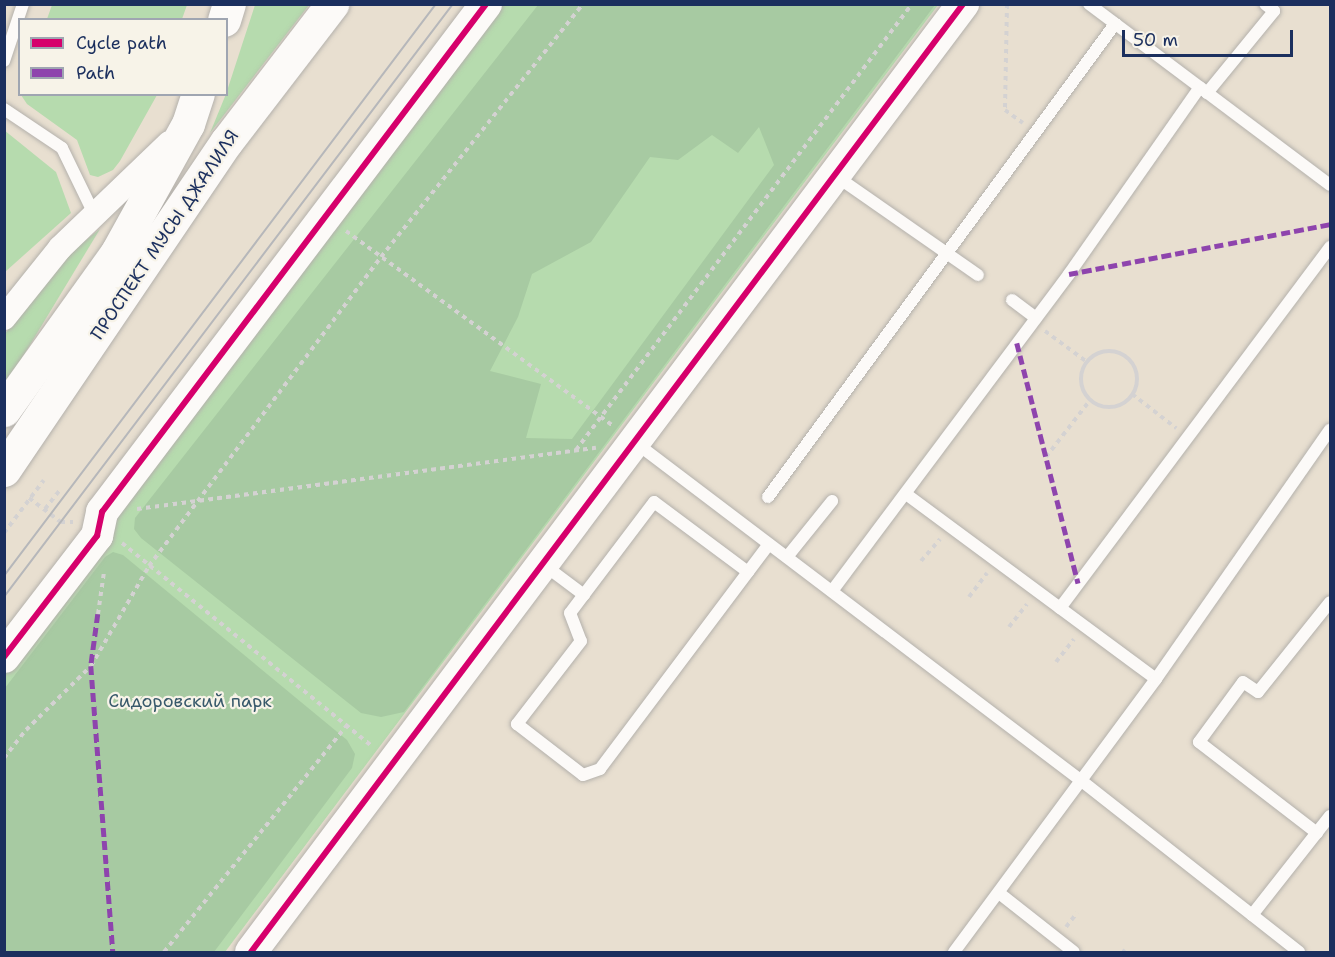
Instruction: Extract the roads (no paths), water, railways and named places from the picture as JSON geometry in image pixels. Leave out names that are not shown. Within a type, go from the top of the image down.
[{"type":"main road","name":"ПРОСПЕКТ МУСЫ ДЖАЛИЛЯ","points":[[4,470],[227,141],[332,4]]},
{"type":"main road","name":"ПРОСПЕКТ МУСЫ ДЖАЛИЛЯ","points":[[4,410],[117,252],[193,109]]},
{"type":"street","points":[[4,657],[97,536],[102,512],[486,4]]},
{"type":"street","points":[[251,952],[636,443],[963,4]]},
{"type":"street","points":[[4,318],[60,248],[96,216],[193,109]]},
{"type":"lane","points":[[1089,4],[1330,185]]},
{"type":"lane","points":[[832,591],[1204,90],[1272,7]]},
{"type":"lane","points":[[4,61],[18,19]]},
{"type":"lane","points":[[768,497],[1115,24]]},
{"type":"lane","points":[[4,109],[62,148],[96,216]]},
{"type":"lane","points":[[836,176],[978,275]]},
{"type":"lane","points":[[1060,608],[1330,247]]},
{"type":"lane","points":[[1012,300],[1036,318]]},
{"type":"lane","points":[[954,952],[1083,782],[1330,430]]},
{"type":"lane","points":[[636,443],[1083,782],[1299,952]]},
{"type":"lane","points":[[906,494],[1156,679]]},
{"type":"lane","points":[[787,558],[831,501]]},
{"type":"lane","points":[[748,572],[654,502],[570,613],[581,641],[517,724],[583,775],[600,769],[748,572],[769,544]]},
{"type":"lane","points":[[544,564],[584,594]]},
{"type":"lane","points":[[1317,833],[1199,742],[1243,682],[1258,692],[1330,602]]},
{"type":"lane","points":[[1252,915],[1330,816]]},
{"type":"lane","points":[[999,893],[1074,952]]},
{"type":"tram line","points":[[4,576],[436,4]]},
{"type":"tram line","points":[[4,597],[453,4]]},
{"type":"park label","name":"Сидоровский парк","points":[[190,701]]}]
